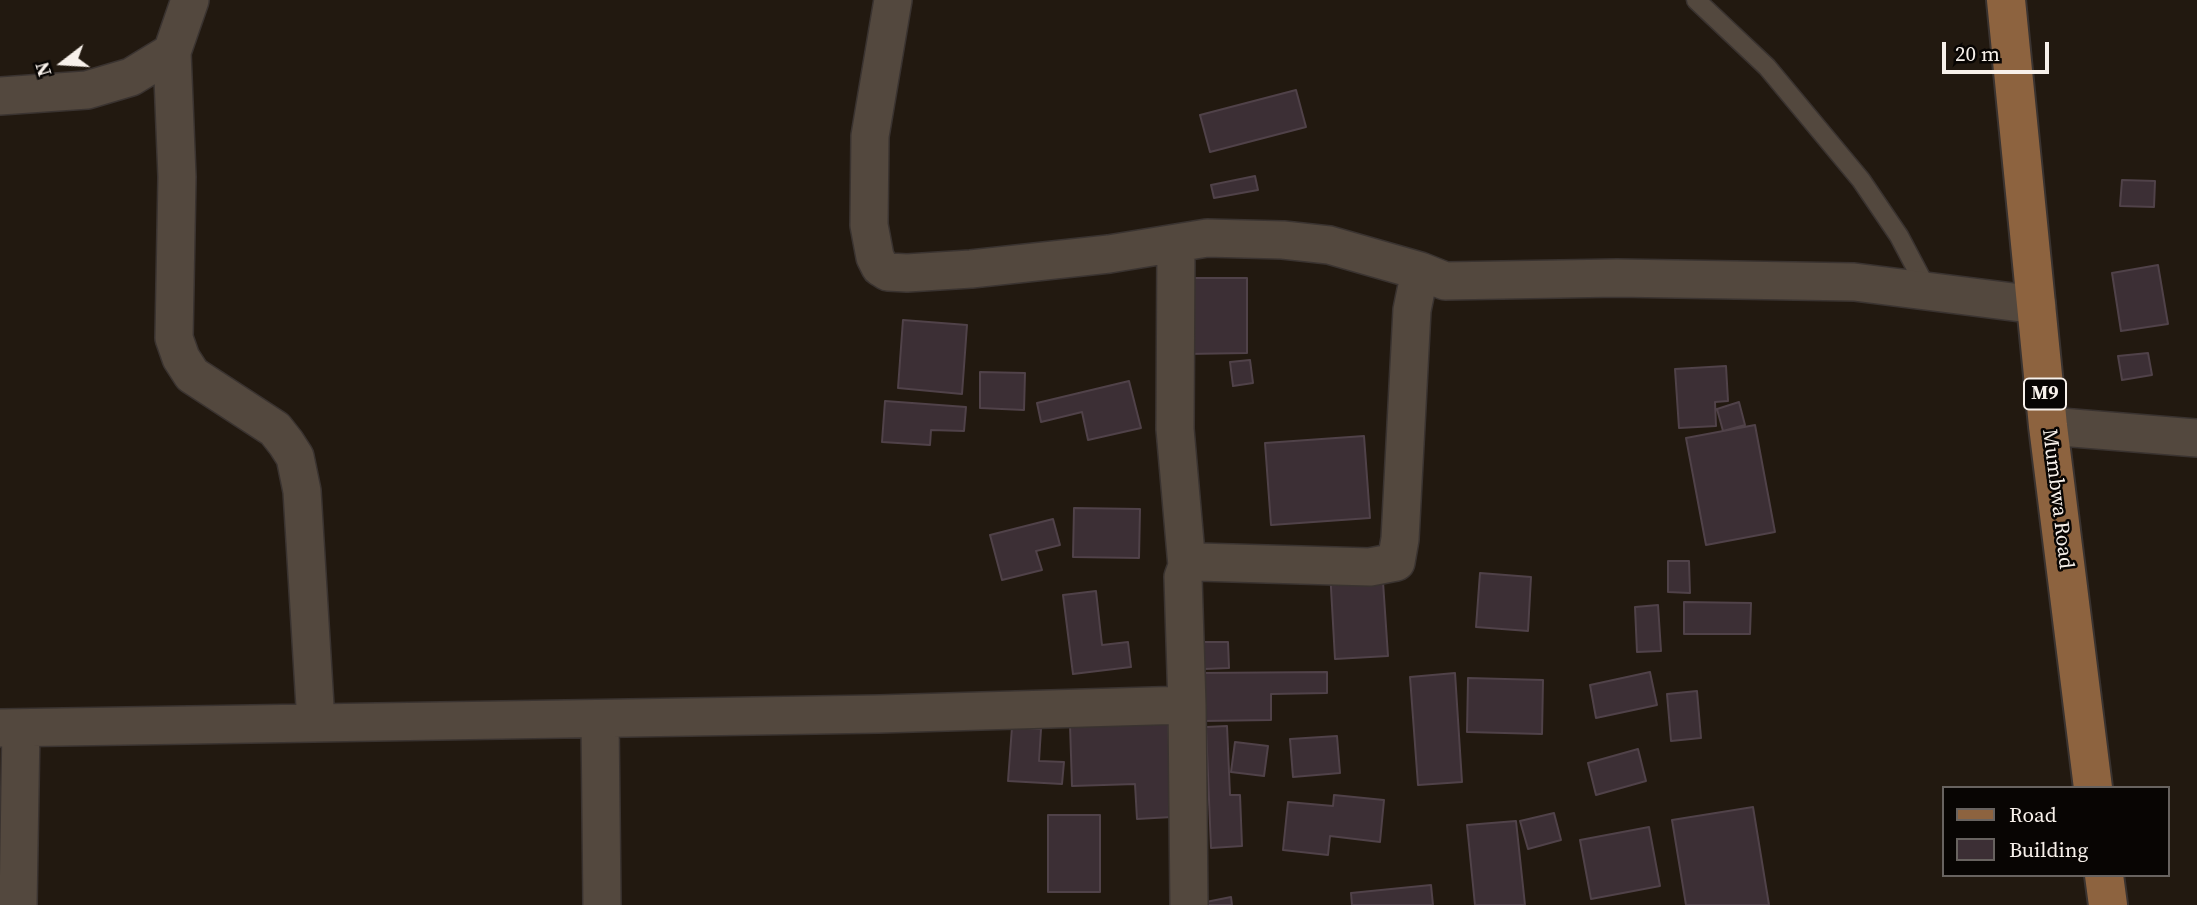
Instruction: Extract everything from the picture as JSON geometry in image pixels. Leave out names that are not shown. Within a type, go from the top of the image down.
[{"type":"main road","name":"Mumbwa Road","points":[[2006,0],[2048,426],[2093,786]]},
{"type":"main road","points":[[2104,877],[2108,905]]},
{"type":"street","points":[[190,0],[172,52],[177,177],[174,338],[181,358],[192,375],[275,429],[295,457],[302,491],[316,723]]},
{"type":"street","points":[[893,0],[870,136],[869,225],[880,267],[888,272],[971,269],[1109,254],[1207,239],[1283,240],[1329,245],[1420,271],[1445,281],[1617,278],[1840,282],[2037,305]]},
{"type":"street","points":[[0,96],[87,90],[131,76],[172,52]]},
{"type":"street","points":[[1176,244],[1175,429],[1187,566],[1183,577],[1189,905]]},
{"type":"street","points":[[1187,566],[1198,562],[1370,567],[1396,562],[1400,539],[1412,310],[1420,271]]},
{"type":"street","points":[[2048,426],[2197,439]]},
{"type":"street","points":[[19,905],[10,728],[865,715],[1187,705]]},
{"type":"street","points":[[600,719],[602,905]]},
{"type":"lane","points":[[1696,0],[1767,67],[1861,180],[1899,236],[1928,291]]},
{"type":"building","points":[[1296,90],[1306,127],[1210,152],[1200,115]]},
{"type":"building","points":[[1255,176],[1258,190],[1214,198],[1211,185]]},
{"type":"building","points":[[2122,180],[2155,181],[2154,207],[2120,206]]},
{"type":"building","points":[[2158,265],[2168,324],[2121,331],[2112,273]]},
{"type":"building","points":[[1185,278],[1247,278],[1247,353],[1185,354]]},
{"type":"building","points":[[903,320],[967,325],[962,394],[898,388]]},
{"type":"building","points":[[2148,353],[2152,375],[2122,380],[2118,356]]},
{"type":"building","points":[[1250,360],[1253,383],[1233,386],[1230,362]]},
{"type":"building","points":[[1726,366],[1728,401],[1715,402],[1716,426],[1679,428],[1675,369]]},
{"type":"building","points":[[980,372],[1025,373],[1024,410],[980,408]]},
{"type":"building","points":[[1129,381],[1141,428],[1088,440],[1082,412],[1041,422],[1037,403]]},
{"type":"building","points":[[885,401],[966,407],[964,431],[931,430],[930,445],[882,442]]},
{"type":"building","points":[[1739,402],[1745,425],[1723,431],[1717,409]]},
{"type":"building","points":[[1755,425],[1775,532],[1706,545],[1686,438]]},
{"type":"building","points":[[1364,436],[1370,518],[1271,525],[1265,443]]},
{"type":"building","points":[[1074,508],[1140,509],[1139,558],[1073,557]]},
{"type":"building","points":[[1053,519],[1060,545],[1036,551],[1042,570],[1002,580],[990,535]]},
{"type":"building","points":[[1668,561],[1689,561],[1690,593],[1668,592]]},
{"type":"building","points":[[1382,567],[1388,656],[1335,659],[1330,570]]},
{"type":"building","points":[[1480,573],[1531,577],[1528,631],[1476,627]]},
{"type":"building","points":[[1096,591],[1102,645],[1128,642],[1131,667],[1073,674],[1063,595]]},
{"type":"building","points":[[1684,602],[1751,603],[1750,634],[1684,634]]},
{"type":"building","points":[[1658,605],[1661,651],[1637,652],[1635,607]]},
{"type":"building","points":[[1204,642],[1228,642],[1229,668],[1204,669]]},
{"type":"building","points":[[1327,672],[1327,693],[1271,694],[1271,720],[1201,721],[1200,673]]},
{"type":"building","points":[[1650,672],[1657,705],[1596,718],[1590,685]]},
{"type":"building","points":[[1455,673],[1462,782],[1418,785],[1410,677]]},
{"type":"building","points":[[1468,678],[1543,680],[1542,734],[1467,732]]},
{"type":"building","points":[[1697,691],[1701,738],[1671,741],[1667,694]]},
{"type":"building","points":[[1168,721],[1172,817],[1137,819],[1135,784],[1072,786],[1070,725]]},
{"type":"building","points":[[1227,726],[1230,795],[1240,795],[1242,846],[1211,848],[1206,727]]},
{"type":"building","points":[[1012,727],[1041,729],[1039,761],[1064,762],[1062,784],[1008,781]]},
{"type":"building","points":[[1337,736],[1340,773],[1293,777],[1290,739]]},
{"type":"building","points":[[1235,742],[1268,746],[1264,776],[1231,772]]},
{"type":"building","points":[[1638,749],[1646,781],[1596,795],[1588,763]]},
{"type":"building","points":[[1334,795],[1384,800],[1380,842],[1330,836],[1328,855],[1283,850],[1288,802],[1333,806]]},
{"type":"building","points":[[1753,807],[1769,905],[1686,905],[1672,820]]},
{"type":"building","points":[[1554,813],[1561,840],[1528,849],[1520,821]]},
{"type":"building","points":[[1048,815],[1100,815],[1100,892],[1048,892]]},
{"type":"building","points":[[1516,821],[1525,905],[1475,905],[1467,825]]},
{"type":"building","points":[[1649,827],[1660,886],[1591,899],[1580,840]]},
{"type":"building","points":[[1431,885],[1433,905],[1352,905],[1351,893]]},
{"type":"building","points":[[1231,897],[1232,905],[1201,903]]}]
